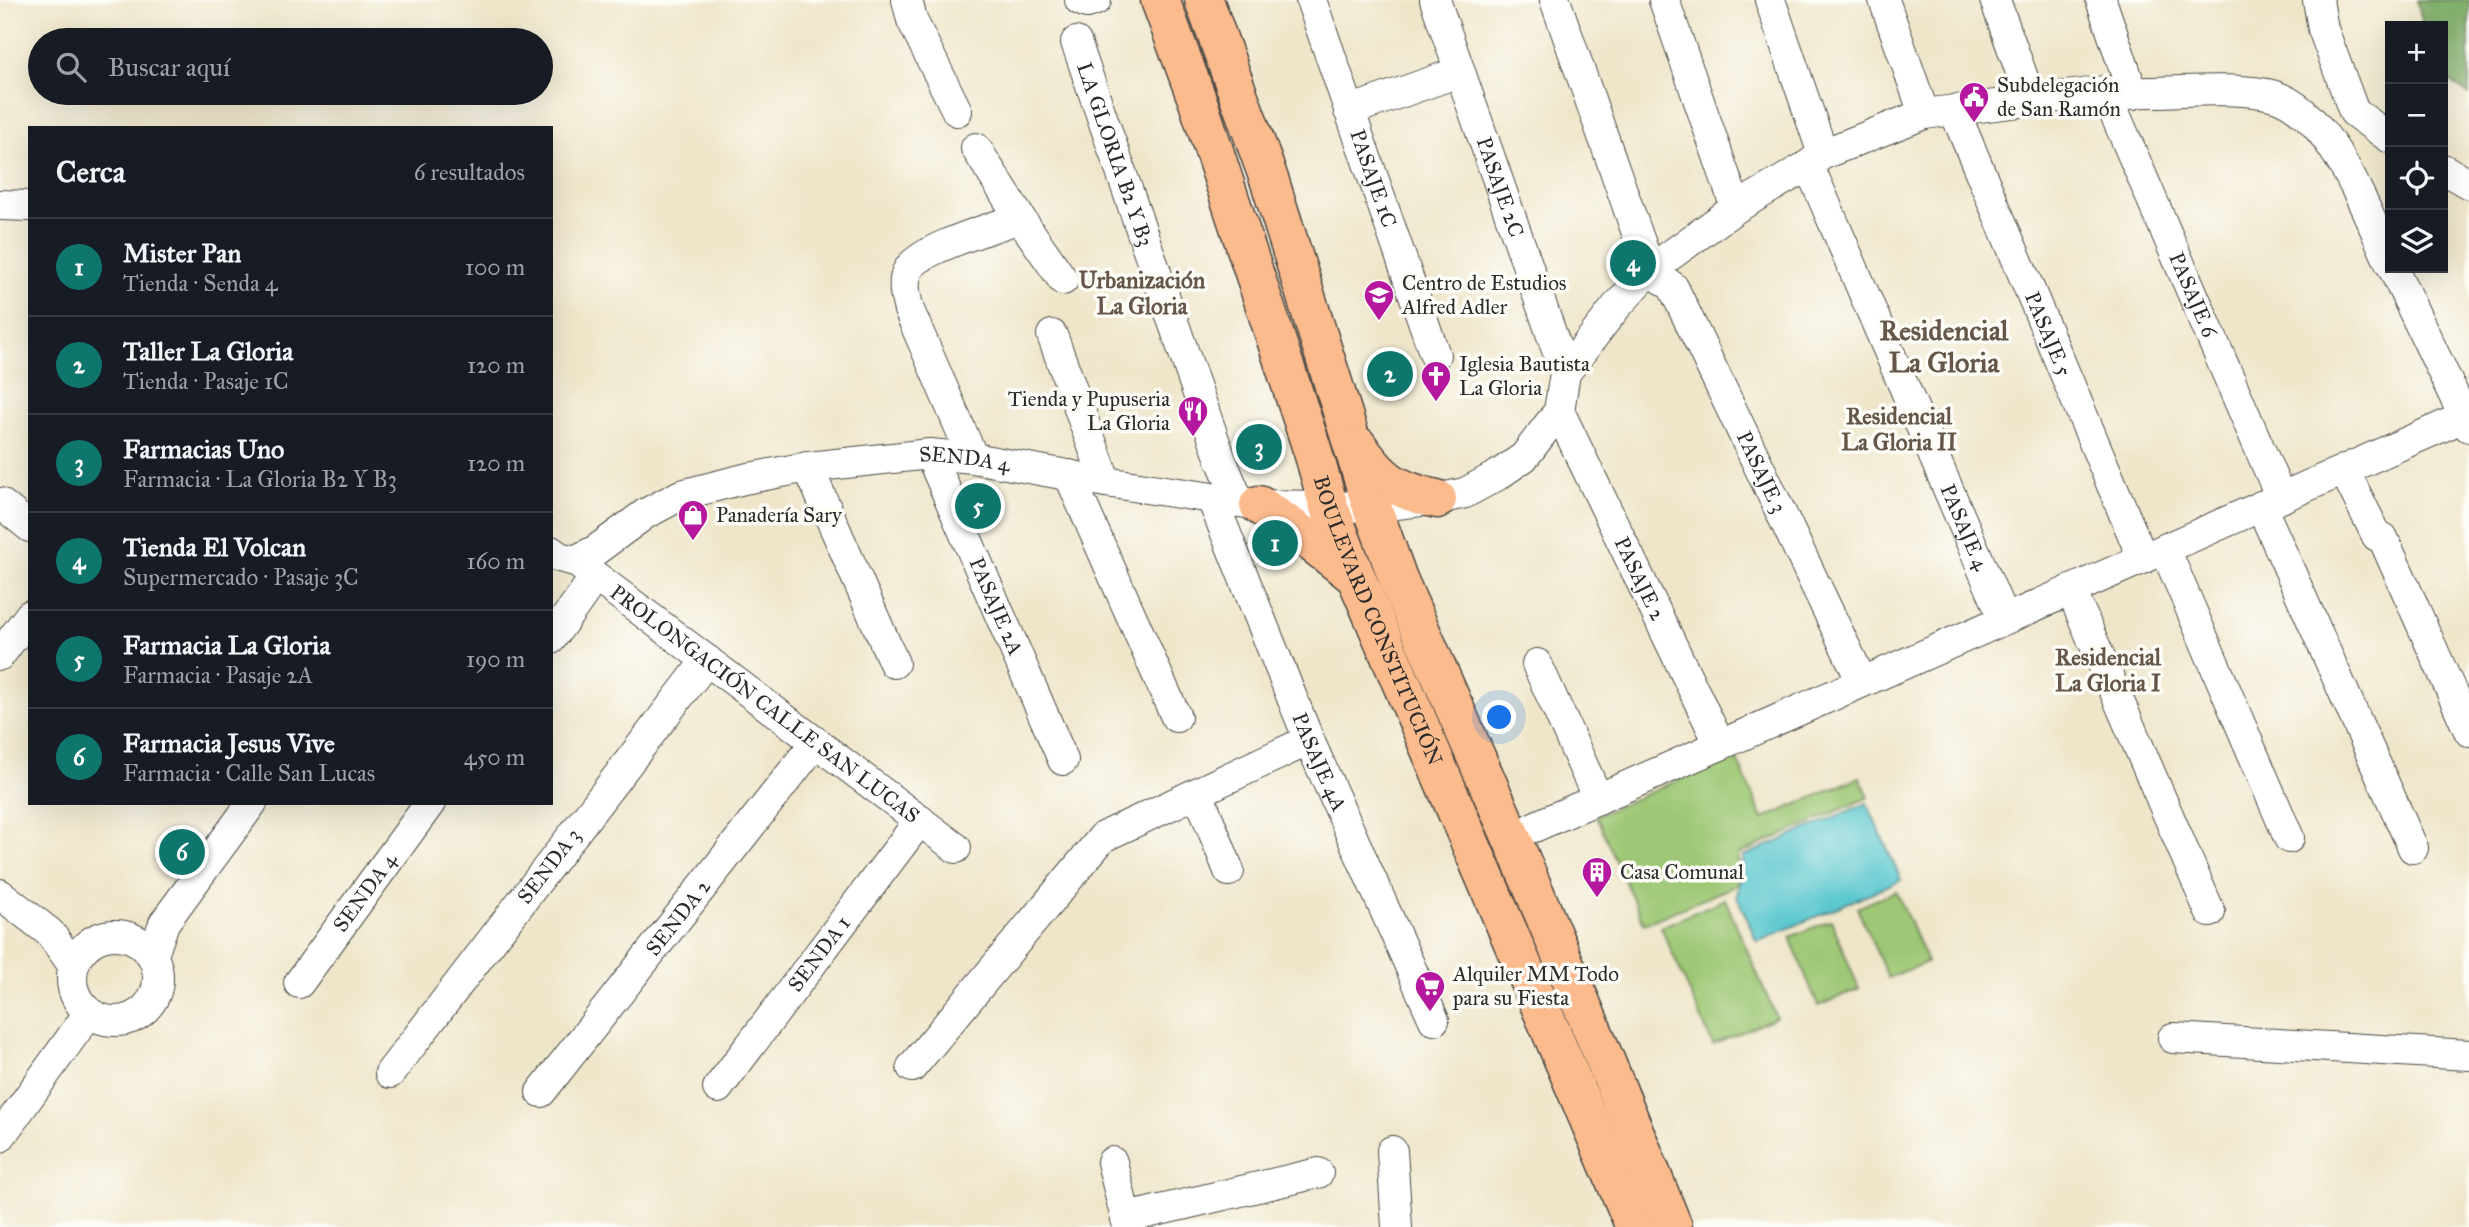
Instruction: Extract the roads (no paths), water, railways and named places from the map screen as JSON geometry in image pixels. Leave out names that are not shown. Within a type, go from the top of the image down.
[{"type":"highway","name":"BOULEVARD CONSTITUCIÓN","points":[[1160,0],[1198,102],[1329,507],[1356,577],[1635,1227]]},
{"type":"highway","name":"BOULEVARD CONSTITUCIÓN","points":[[1204,0],[1270,182],[1372,507],[1398,579],[1526,872],[1673,1227]]},
{"type":"highway","points":[[1352,438],[1374,470],[1387,480],[1409,493],[1437,499]]},
{"type":"highway","points":[[1245,503],[1291,495],[1307,475],[1313,452]]},
{"type":"highway","points":[[1398,579],[1401,538],[1414,520],[1437,499]]},
{"type":"highway","points":[[1245,503],[1297,530],[1356,577]]},
{"type":"street","points":[[907,0],[912,20],[957,111]]},
{"type":"street","points":[[1080,0],[1087,3],[1096,0]]},
{"type":"street","name":"PASAJE 1C","points":[[1311,0],[1435,355]]},
{"type":"street","name":"PASAJE 2C","points":[[1435,0],[1565,373]]},
{"type":"street","points":[[1555,0],[1650,270]]},
{"type":"street","points":[[1664,0],[1736,208]]},
{"type":"street","name":"PASAJE 4","points":[[1770,0],[1815,160],[1816,182],[2004,619]]},
{"type":"street","points":[[1884,0],[1924,114]]},
{"type":"street","points":[[1995,0],[2031,100]]},
{"type":"street","name":"PASAJE 6","points":[[2101,0],[2119,93],[2271,502],[2413,848]]},
{"type":"street","points":[[2318,0],[2323,29],[2354,111],[2385,134]]},
{"type":"street","name":"LA GLORIA B2 Y B3","points":[[1076,43],[1220,457],[1245,503]]},
{"type":"street","points":[[1349,111],[1459,72]]},
{"type":"street","points":[[1559,411],[1565,373],[1616,307],[1650,270],[1736,208],[1815,160],[1924,114],[2031,100],[2119,93],[2268,94],[2285,100],[2315,123],[2340,158],[2385,252]]},
{"type":"street","name":"PASAJE 5","points":[[1954,110],[2154,554],[2289,838]]},
{"type":"street","points":[[2315,123],[2354,111]]},
{"type":"street","points":[[976,148],[1063,280]]},
{"type":"street","points":[[2448,172],[2469,184]]},
{"type":"street","points":[[0,205],[28,206]]},
{"type":"street","points":[[973,458],[909,310],[904,288],[907,270],[919,258],[935,249],[1020,218]]},
{"type":"street","name":"PASAJE 3","points":[[1650,270],[1673,287],[1862,682]]},
{"type":"street","points":[[1534,827],[2344,470],[2467,422],[2395,273]]},
{"type":"street","points":[[1052,335],[1106,482]]},
{"type":"street","name":"SENDA 4","points":[[553,632],[574,563],[645,514],[681,495],[744,479],[808,467],[930,454],[973,458],[1245,503],[1372,507],[1465,493],[1524,457],[1559,411]]},
{"type":"street","name":"PASAJE 2","points":[[1559,411],[1720,745]]},
{"type":"street","name":"PASAJE 2A","points":[[930,454],[1063,760]]},
{"type":"street","points":[[808,467],[894,663]]},
{"type":"street","points":[[2344,470],[2377,536],[2383,538],[2469,730]]},
{"type":"street","points":[[1069,475],[1176,717]]},
{"type":"street","points":[[0,503],[28,525]]},
{"type":"street","name":"PASAJE 4A","points":[[1245,503],[1309,740],[1434,1020]]},
{"type":"street","name":"PROLONGACIÓN CALLE SAN LUCAS","points":[[574,563],[956,848]]},
{"type":"street","points":[[2071,590],[2210,912]]},
{"type":"street","points":[[0,655],[28,618]]},
{"type":"street","name":"SENDA 3","points":[[390,1073],[707,660]]},
{"type":"street","points":[[1537,664],[1598,799]]},
{"type":"street","points":[[912,1067],[1103,837],[1309,740]]},
{"type":"street","name":"SENDA 2","points":[[541,1092],[816,743]]},
{"type":"street","points":[[1198,793],[1229,872]]},
{"type":"street","points":[[153,955],[164,923],[251,805]]},
{"type":"street","name":"SENDA 4","points":[[299,983],[429,805]]},
{"type":"street","name":"SENDA 1","points":[[718,1088],[920,820]]},
{"type":"street","points":[[0,894],[50,933],[73,965]]},
{"type":"street","points":[[127,936],[164,923]]},
{"type":"street","points":[[50,933],[94,939]]},
{"type":"street","points":[[110,934],[127,936],[141,943],[153,955],[158,971],[158,988],[150,1003],[138,1015],[121,1021],[104,1020],[89,1013],[77,1000],[72,983],[73,965],[81,950],[94,939],[110,934]]},
{"type":"street","points":[[0,1137],[89,1013]]},
{"type":"street","points":[[2173,1038],[2469,1055]]},
{"type":"street","points":[[1392,1151],[1397,1227]]},
{"type":"street","points":[[1112,1162],[1127,1223],[1318,1173]]},
{"type":"water","points":[[1867,803],[1901,880],[1757,942],[1737,896],[1744,856]]},
{"type":"place","name":"Subdelegación de San Ramón","points":[[1974,124]]},
{"type":"place","name":"Tienda El Volcan","points":[[1633,263]]},
{"type":"place","name":"Centro de Estudios Alfred Adler","points":[[1379,322]]},
{"type":"place","name":"Taller La Gloria","points":[[1390,374]]},
{"type":"place","name":"Iglesia Bautista La Gloria","points":[[1436,403]]},
{"type":"place","name":"Tienda y Pupuseria La Gloria","points":[[1193,438]]},
{"type":"place","name":"Farmacias Uno","points":[[1259,447]]},
{"type":"place","name":"Farmacia La Gloria","points":[[978,506]]},
{"type":"place","name":"Panadería Sary","points":[[693,542]]},
{"type":"place","name":"Mister Pan","points":[[1275,543]]},
{"type":"place","name":"Farmacia Jesus Vive","points":[[182,852]]},
{"type":"place","name":"Casa Comunal","points":[[1597,899]]},
{"type":"place","name":"Alquiler MM Todo para su Fiesta","points":[[1430,1013]]},
{"type":"district","name":"Urbanización La Gloria","points":[[1142,293]]},
{"type":"district","name":"Residencial La Gloria","points":[[1944,346]]},
{"type":"district","name":"Residencial La Gloria II","points":[[1899,429]]},
{"type":"district","name":"Residencial La Gloria I","points":[[2108,670]]}]
